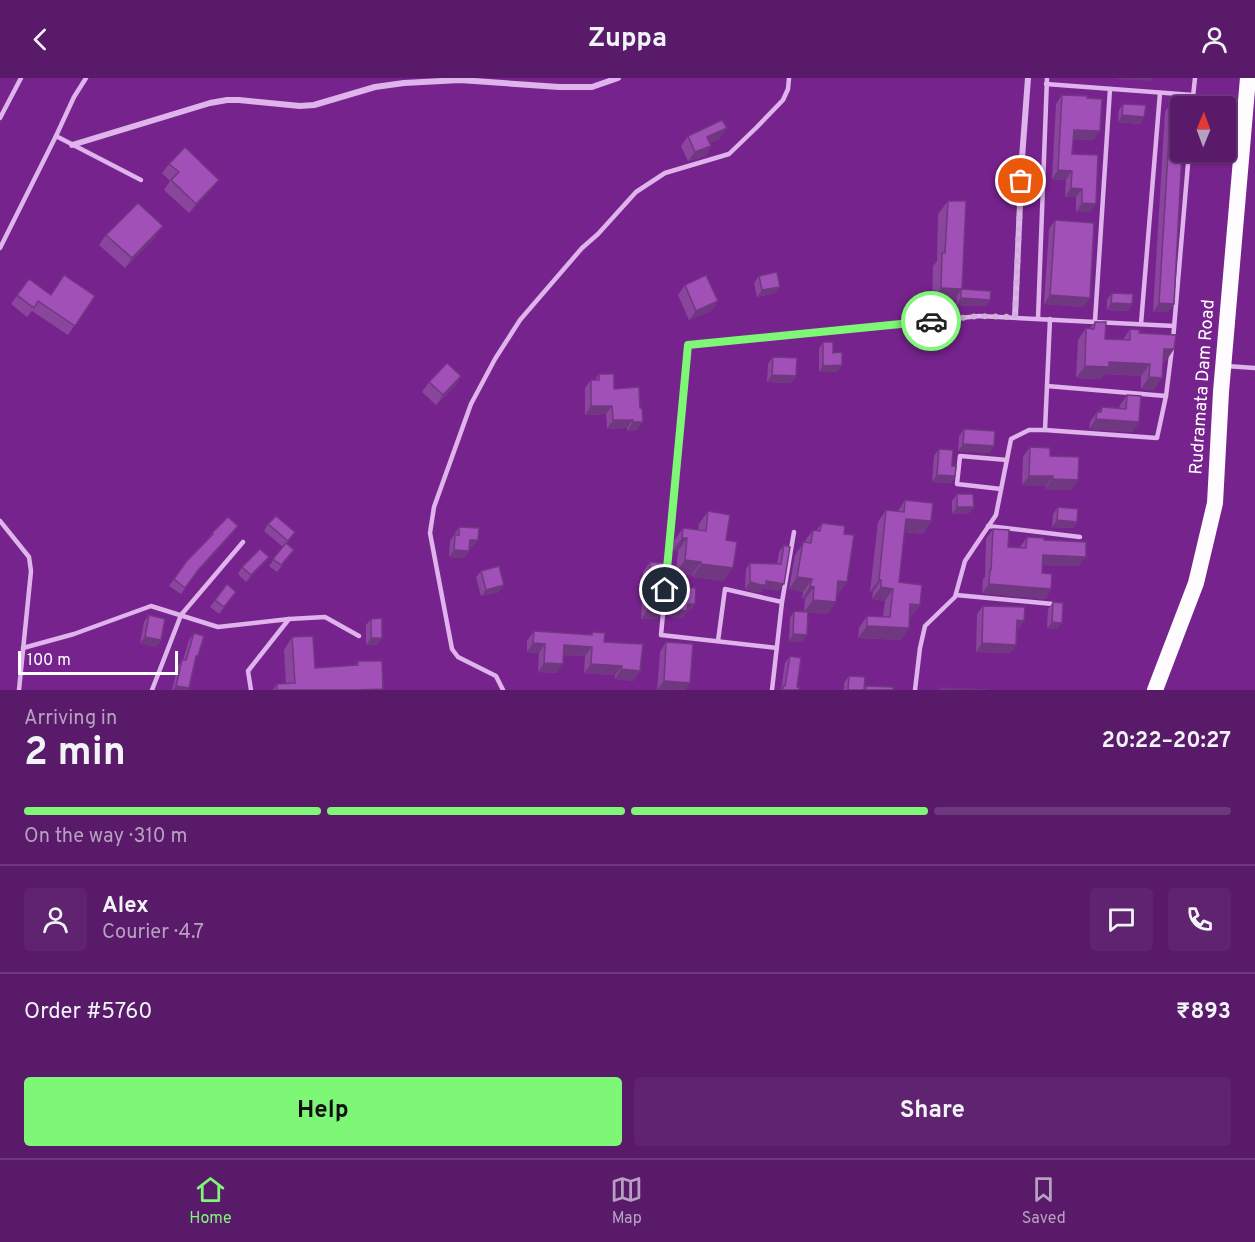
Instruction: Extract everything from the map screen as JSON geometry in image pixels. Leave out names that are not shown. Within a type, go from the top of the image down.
[{"type":"highway","name":"Rudramata Dam Road","points":[[1155,690],[1196,583],[1215,503],[1223,366],[1245,146],[1248,78]]},
{"type":"street","points":[[72,145],[210,103],[227,100],[300,106],[314,105],[375,87],[404,83],[469,80],[559,87],[592,87],[618,78]]},
{"type":"street","points":[[1015,317],[1028,78]]},
{"type":"lane","points":[[0,116],[21,78]]},
{"type":"lane","points":[[0,248],[74,97],[86,78]]},
{"type":"lane","points":[[503,690],[496,676],[458,657],[452,649],[430,532],[434,507],[471,404],[495,359],[520,320],[582,248],[636,192],[665,173],[729,154],[783,100],[788,89],[789,78]]},
{"type":"lane","points":[[1038,319],[1047,81],[1110,89],[1193,95],[1195,78]]},
{"type":"lane","points":[[1095,321],[1110,89]]},
{"type":"lane","points":[[1141,324],[1160,93]]},
{"type":"lane","points":[[56,136],[141,180]]},
{"type":"lane","points":[[915,690],[925,626],[955,597],[965,561],[996,515],[1011,439],[1029,430],[1157,438],[1166,396],[1174,326],[1188,162]]},
{"type":"lane","points":[[777,648],[661,635],[688,345],[979,316],[1174,326]]},
{"type":"lane","points":[[1045,430],[1050,319]]},
{"type":"lane","points":[[1223,366],[1255,368]]},
{"type":"lane","points":[[1047,386],[1166,396]]},
{"type":"lane","points":[[1001,489],[957,484],[960,456],[1007,460]]},
{"type":"lane","points":[[0,520],[28,557],[31,571],[19,690]]},
{"type":"lane","points":[[988,526],[1080,537]]},
{"type":"lane","points":[[772,690],[782,602],[794,532]]},
{"type":"lane","points":[[152,690],[181,615],[243,542]]},
{"type":"lane","points":[[718,641],[724,589],[782,602]]},
{"type":"lane","points":[[956,595],[1053,603]]},
{"type":"lane","points":[[23,648],[74,634],[151,606],[218,627],[325,617],[359,636]]},
{"type":"lane","points":[[251,690],[248,671],[288,619]]},
{"type":"building","points":[[1062,95],[1102,99],[1100,131],[1074,130],[1072,154],[1098,155],[1096,204],[1082,203],[1082,189],[1071,188],[1072,171],[1058,170]]},
{"type":"building","points":[[1123,104],[1146,105],[1144,117],[1122,115]]},
{"type":"building","points":[[722,120],[727,128],[707,137],[711,146],[695,152],[688,136]]},
{"type":"building","points":[[1170,120],[1170,162],[1181,162],[1174,304],[1159,303]]},
{"type":"building","points":[[185,147],[219,180],[196,204],[171,180],[179,172],[169,164]]},
{"type":"building","points":[[948,201],[966,201],[962,289],[941,288],[942,253],[945,253]]},
{"type":"building","points":[[138,203],[163,226],[132,258],[106,235]]},
{"type":"building","points":[[1055,220],[1094,223],[1090,298],[1050,295]]},
{"type":"building","points":[[777,272],[780,287],[762,290],[759,276]]},
{"type":"building","points":[[64,275],[95,296],[75,326],[38,301],[34,308],[17,295],[29,279],[51,295]]},
{"type":"building","points":[[706,275],[718,301],[696,311],[685,285]]},
{"type":"building","points":[[961,289],[991,291],[990,300],[961,298]]},
{"type":"building","points":[[1112,293],[1133,294],[1132,304],[1111,303]]},
{"type":"building","points":[[1095,322],[1106,322],[1105,339],[1130,340],[1130,329],[1140,330],[1139,333],[1176,335],[1174,349],[1164,349],[1162,378],[1149,377],[1150,364],[1109,362],[1109,367],[1085,366],[1086,328],[1094,329]]},
{"type":"building","points":[[823,342],[833,342],[833,353],[842,352],[842,365],[823,366]]},
{"type":"building","points":[[773,357],[797,358],[796,376],[772,375]]},
{"type":"building","points":[[447,363],[461,376],[443,395],[429,382]]},
{"type":"building","points":[[599,374],[614,374],[614,389],[639,387],[643,422],[613,420],[612,406],[591,406],[591,380],[599,380]]},
{"type":"building","points":[[1127,395],[1141,396],[1139,422],[1096,419],[1097,412],[1101,412],[1102,407],[1126,409]]},
{"type":"building","points":[[964,429],[995,431],[994,446],[963,444]]},
{"type":"building","points":[[1030,447],[1050,448],[1050,456],[1079,457],[1078,480],[1052,479],[1053,476],[1029,476]]},
{"type":"building","points":[[939,449],[953,450],[952,466],[956,466],[955,476],[937,475]]},
{"type":"building","points":[[957,494],[973,494],[974,507],[957,507]]},
{"type":"building","points":[[905,500],[933,503],[931,521],[906,519],[899,582],[922,585],[920,605],[910,604],[909,628],[867,626],[867,616],[890,617],[893,589],[881,587],[881,580],[879,580],[886,510],[904,512]]},
{"type":"building","points":[[1058,507],[1078,509],[1077,522],[1057,520]]},
{"type":"building","points":[[708,511],[730,515],[726,540],[737,542],[733,568],[685,560],[687,538],[682,538],[683,528],[706,531]]},
{"type":"building","points":[[276,516],[295,532],[288,541],[268,524]]},
{"type":"building","points":[[228,517],[238,526],[185,588],[174,579],[186,562]]},
{"type":"building","points":[[822,523],[845,526],[844,534],[854,535],[847,582],[838,581],[836,602],[813,600],[814,587],[810,586],[812,579],[797,577],[803,542],[811,543],[813,530],[820,531]]},
{"type":"building","points":[[459,527],[479,528],[478,540],[470,540],[469,551],[454,550],[455,535],[459,535]]},
{"type":"building","points":[[993,529],[1009,530],[1008,547],[1026,548],[1027,537],[1086,542],[1086,557],[1043,555],[1042,573],[1052,574],[1051,589],[989,584]]},
{"type":"building","points":[[286,543],[294,550],[281,565],[273,559]]},
{"type":"building","points":[[784,545],[790,547],[784,584],[766,581],[766,585],[761,585],[750,582],[750,563],[781,564]]},
{"type":"building","points":[[260,549],[269,557],[251,575],[242,567]]},
{"type":"building","points":[[650,562],[666,563],[664,609],[648,609]]},
{"type":"building","points":[[499,566],[504,585],[486,590],[481,571]]},
{"type":"building","points":[[227,584],[236,592],[224,607],[215,600]]},
{"type":"building","points":[[677,587],[696,588],[695,604],[688,604],[687,611],[674,610]]},
{"type":"building","points":[[1053,602],[1063,603],[1062,623],[1052,622]]},
{"type":"building","points":[[983,606],[1025,607],[1024,621],[1017,620],[1016,645],[982,643]]},
{"type":"building","points":[[794,611],[808,612],[807,635],[793,634]]},
{"type":"building","points":[[149,615],[165,619],[161,640],[145,637]]},
{"type":"building","points":[[382,618],[382,638],[371,638],[371,619]]},
{"type":"building","points":[[534,631],[592,635],[592,632],[605,633],[604,642],[643,644],[640,671],[621,669],[622,666],[591,664],[592,647],[564,645],[563,664],[544,663],[545,644],[533,643]]},
{"type":"building","points":[[194,633],[204,636],[198,656],[196,656],[189,688],[176,686],[182,660],[186,660]]},
{"type":"building","points":[[313,636],[315,668],[358,665],[358,661],[382,661],[383,689],[277,690],[277,684],[295,683],[292,637]]},
{"type":"building","points":[[666,642],[693,644],[690,683],[664,681]]},
{"type":"building","points":[[790,656],[801,658],[797,687],[799,690],[783,690]]},
{"type":"building","points":[[849,676],[865,677],[864,690],[848,690]]},
{"type":"building","points":[[866,686],[893,687],[893,690],[866,690]]},
{"type":"building","points":[[940,688],[988,690],[940,690]]},
{"type":"way so far","points":[[931,321],[979,316],[1015,317],[1021,181]]},
{"type":"route","points":[[665,590],[688,345],[931,321]]}]
